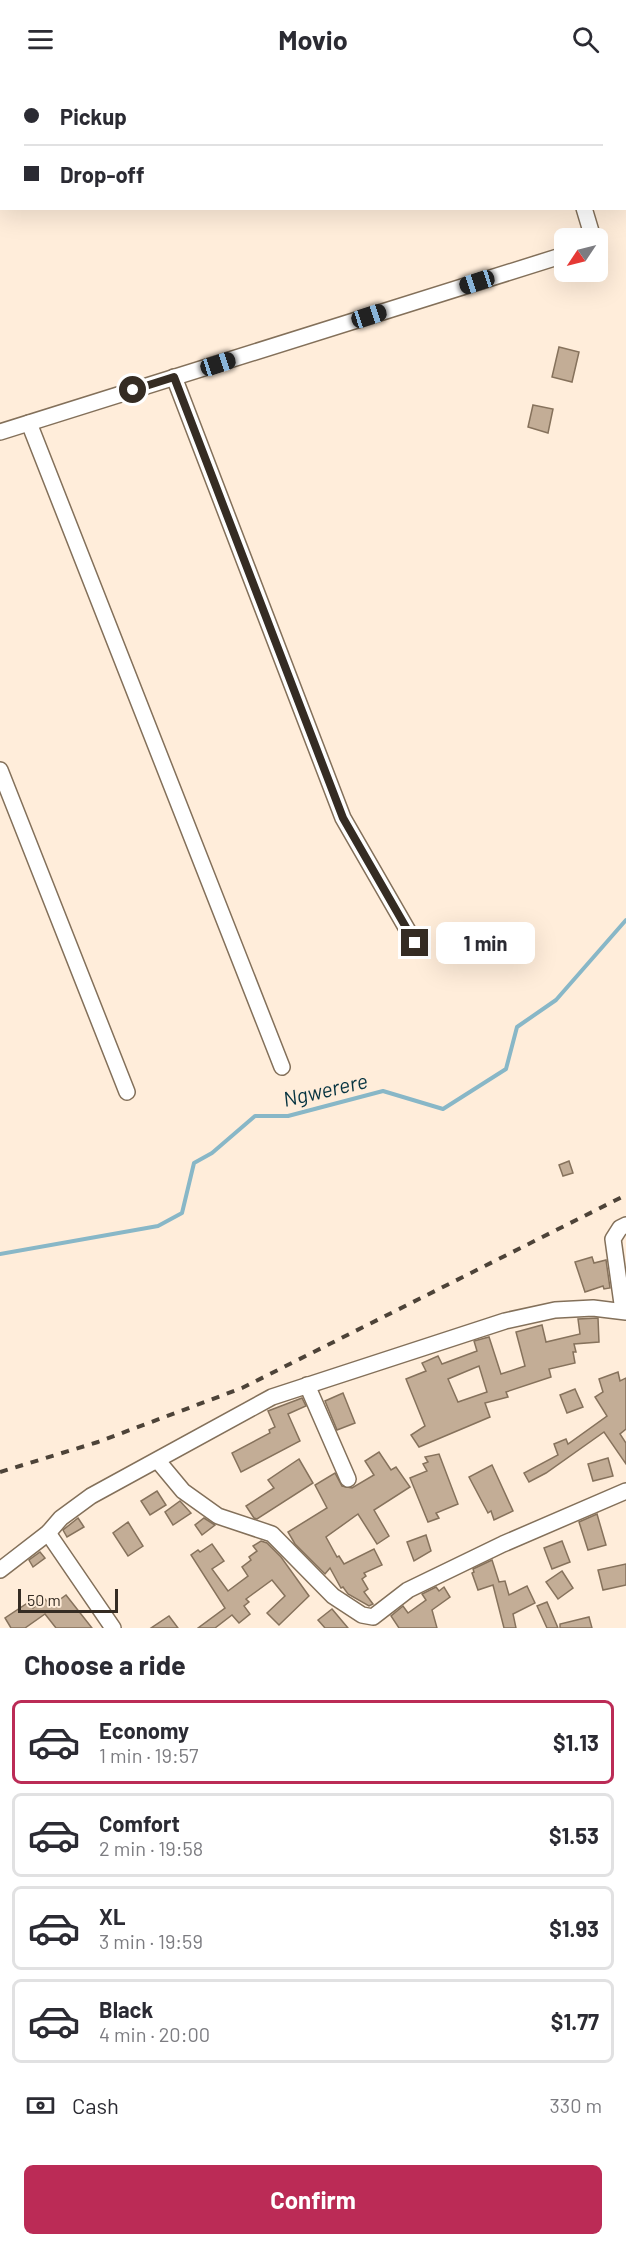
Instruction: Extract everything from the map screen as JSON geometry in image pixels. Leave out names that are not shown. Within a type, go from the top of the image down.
[{"type":"street","points":[[585,210],[590,228]]},
{"type":"street","points":[[0,432],[554,258]]},
{"type":"street","points":[[174,377],[343,818],[415,943]]},
{"type":"street","points":[[28,423],[282,1067]]},
{"type":"street","points":[[0,770],[127,1092]]},
{"type":"street","points":[[0,1570],[48,1533],[61,1518],[91,1496],[272,1397],[505,1321],[555,1310],[593,1308],[624,1311],[613,1239],[620,1228],[626,1225]]},
{"type":"street","points":[[307,1385],[348,1479]]},
{"type":"street","points":[[158,1461],[183,1491],[218,1516],[272,1534],[333,1596],[377,1622],[408,1590],[502,1544],[626,1491]]},
{"type":"street","points":[[48,1533],[112,1628]]},
{"type":"building","points":[[559,347],[579,352],[572,382],[552,377]]},
{"type":"building","points":[[533,405],[553,409],[548,433],[528,427]]},
{"type":"building","points":[[569,1161],[573,1173],[563,1176],[559,1165]]},
{"type":"building","points":[[592,1257],[594,1263],[606,1260],[610,1288],[604,1289],[603,1286],[585,1292],[575,1262]]},
{"type":"building","points":[[598,1318],[599,1342],[574,1344],[575,1363],[549,1369],[551,1377],[506,1392],[508,1397],[485,1403],[490,1417],[419,1447],[411,1435],[425,1426],[406,1379],[426,1371],[422,1363],[438,1356],[442,1364],[477,1351],[474,1341],[489,1337],[501,1374],[525,1366],[516,1332],[542,1325],[546,1342],[580,1334],[578,1319]],"holes":[[[479,1366],[487,1392],[458,1402],[448,1379]]]},
{"type":"building","points":[[618,1372],[620,1381],[626,1378],[626,1429],[620,1434],[626,1443],[626,1464],[604,1432],[546,1473],[529,1482],[524,1473],[558,1455],[554,1444],[566,1439],[568,1444],[607,1416],[595,1397],[603,1392],[599,1379]]},
{"type":"building","points":[[575,1389],[583,1407],[567,1413],[560,1395]]},
{"type":"building","points":[[343,1393],[355,1423],[337,1430],[325,1401]]},
{"type":"building","points":[[302,1398],[306,1406],[288,1414],[300,1441],[241,1472],[232,1453],[270,1433],[269,1430],[275,1427],[268,1411]]},
{"type":"building","points":[[379,1452],[391,1470],[396,1467],[410,1487],[374,1510],[389,1536],[377,1544],[358,1514],[326,1537],[337,1557],[339,1556],[344,1564],[374,1549],[382,1565],[364,1573],[366,1576],[362,1579],[368,1589],[364,1592],[373,1604],[369,1606],[348,1594],[343,1587],[341,1588],[330,1568],[325,1574],[295,1544],[288,1532],[327,1508],[315,1485],[335,1473],[342,1486],[352,1488],[374,1475],[365,1461]]},
{"type":"building","points":[[439,1454],[458,1504],[436,1513],[439,1518],[428,1522],[410,1478],[427,1471],[423,1464],[428,1462],[425,1457]]},
{"type":"building","points":[[608,1458],[613,1476],[593,1481],[588,1464]]},
{"type":"building","points":[[299,1459],[313,1483],[257,1519],[254,1518],[246,1506],[274,1488],[268,1480]]},
{"type":"building","points":[[492,1465],[513,1511],[494,1520],[491,1511],[488,1513],[469,1477]]},
{"type":"building","points":[[157,1491],[166,1505],[150,1515],[141,1501]]},
{"type":"building","points":[[180,1501],[191,1513],[173,1525],[165,1512]]},
{"type":"building","points":[[597,1514],[606,1545],[588,1550],[579,1522]]},
{"type":"building","points":[[78,1518],[84,1527],[67,1537],[63,1530]]},
{"type":"building","points":[[204,1518],[215,1525],[202,1535],[195,1525]]},
{"type":"building","points":[[128,1522],[143,1546],[128,1556],[113,1533]]},
{"type":"building","points":[[426,1535],[431,1551],[414,1561],[407,1542]]},
{"type":"building","points":[[261,1541],[267,1543],[281,1557],[309,1596],[279,1625],[267,1613],[285,1596],[272,1580],[246,1599],[249,1602],[244,1606],[250,1614],[239,1623],[232,1615],[215,1628],[198,1628],[225,1608],[191,1555],[212,1544],[224,1561],[212,1569],[228,1591],[248,1576],[242,1567],[257,1551],[253,1546]]},
{"type":"building","points":[[562,1541],[570,1562],[552,1569],[544,1548]]},
{"type":"building","points":[[40,1552],[45,1558],[33,1567],[29,1560]]},
{"type":"building","points":[[492,1560],[499,1582],[505,1581],[509,1595],[527,1586],[535,1603],[513,1614],[516,1628],[504,1628],[493,1585],[478,1590],[472,1573],[473,1569]]},
{"type":"building","points":[[626,1564],[626,1585],[603,1590],[598,1570]]},
{"type":"building","points":[[562,1571],[573,1588],[558,1599],[546,1582]]},
{"type":"building","points":[[436,1587],[439,1591],[444,1587],[450,1597],[432,1610],[437,1628],[399,1628],[391,1616],[403,1606],[408,1613],[426,1600],[422,1594]]},
{"type":"building","points":[[66,1595],[92,1628],[56,1628],[45,1614],[25,1628],[11,1628],[5,1618],[29,1602],[33,1608],[45,1599],[51,1606]]},
{"type":"building","points":[[547,1602],[558,1628],[547,1628],[537,1606]]},
{"type":"building","points":[[332,1609],[348,1628],[325,1628],[318,1620]]},
{"type":"building","points":[[169,1616],[178,1628],[151,1628]]},
{"type":"building","points":[[589,1617],[592,1628],[560,1628],[560,1624]]},
{"type":"waterway","name":"Ngwerere","points":[[0,1254],[158,1226],[182,1213],[194,1163],[212,1153],[255,1116],[288,1116],[383,1091],[443,1109],[506,1069],[517,1027],[556,1000],[626,920]]},
{"type":"railway","points":[[0,1472],[98,1442],[242,1388],[626,1195]]},
{"type":"route","points":[[133,390],[174,377],[343,818],[415,943]]}]
